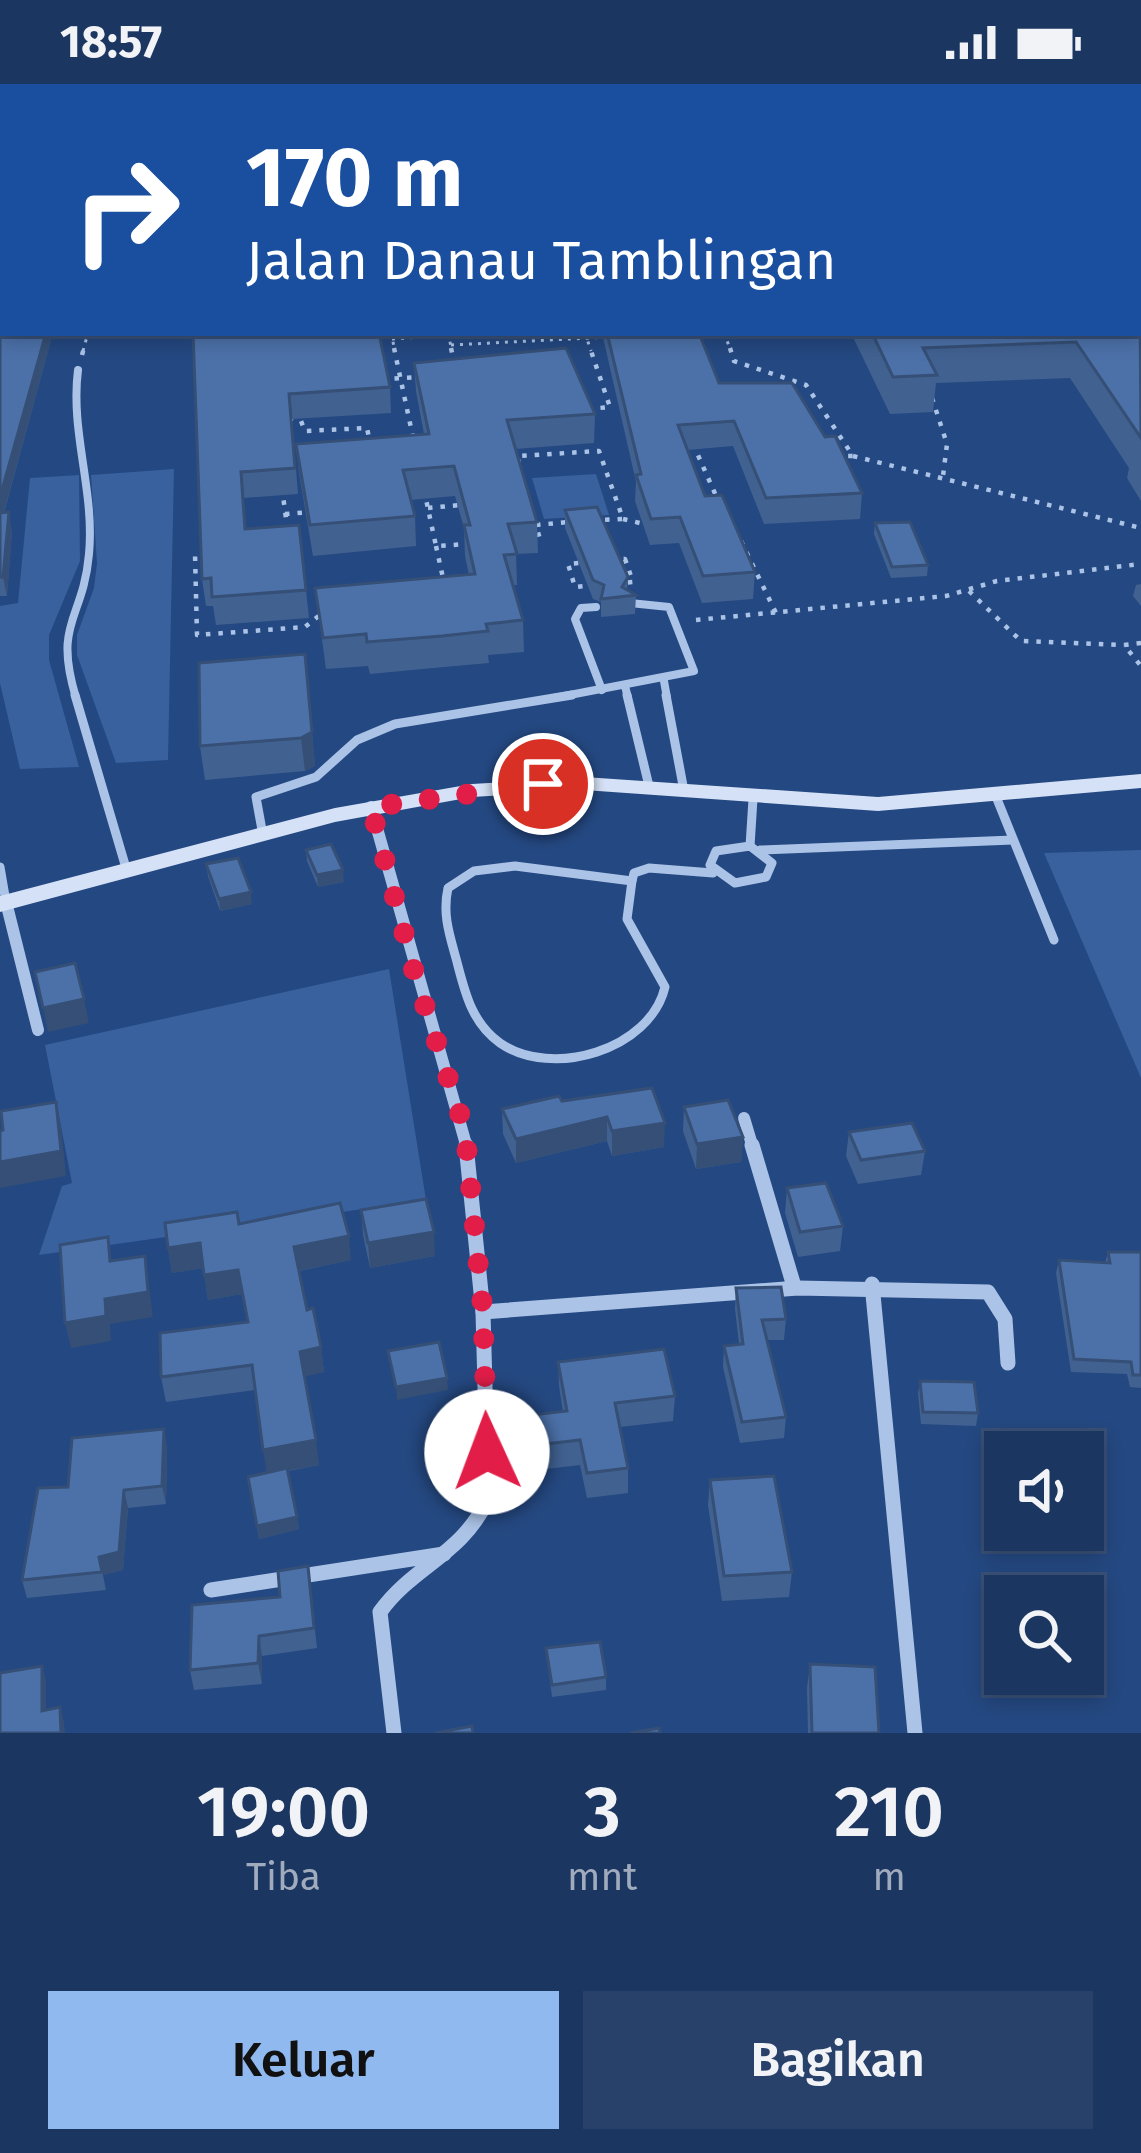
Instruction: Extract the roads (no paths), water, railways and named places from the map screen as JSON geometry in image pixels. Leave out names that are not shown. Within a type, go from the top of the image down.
[{"type":"street","points":[[38,1030],[3,903],[262,830],[371,807],[543,784],[649,786],[753,799],[878,804],[1141,781]]},
{"type":"street","points":[[371,807],[415,975],[465,1130],[483,1312],[488,1498],[475,1528],[451,1553],[398,1587],[380,1612],[394,1733]]},
{"type":"street","points":[[744,1118],[793,1283]]},
{"type":"street","points":[[483,1312],[793,1283],[988,1292],[1005,1319],[1008,1363]]},
{"type":"street","points":[[872,1284],[915,1733]]},
{"type":"street","points":[[211,1590],[451,1553]]},
{"type":"lane","points":[[78,370],[72,420],[91,492],[88,562],[85,588],[63,636],[64,658],[125,868]]},
{"type":"lane","points":[[262,830],[256,797],[316,777],[375,732],[394,724],[664,681],[694,670],[675,622],[660,602],[631,603]]},
{"type":"lane","points":[[596,607],[581,608],[575,619],[602,690]]},
{"type":"lane","points":[[664,681],[684,791]]},
{"type":"lane","points":[[626,686],[649,786]]},
{"type":"lane","points":[[994,792],[1054,940]]},
{"type":"lane","points":[[632,881],[515,866],[475,871],[448,888],[441,909],[470,1008],[483,1029],[505,1046],[538,1058],[572,1058],[601,1051],[630,1033],[661,1001],[665,989],[662,974],[628,922],[634,873],[649,868],[713,873],[732,883],[766,877],[772,863],[755,848],[753,799]]},
{"type":"lane","points":[[713,873],[710,865],[716,851],[1013,841]]},
{"type":"lane","points":[[0,867],[3,903]]}]
